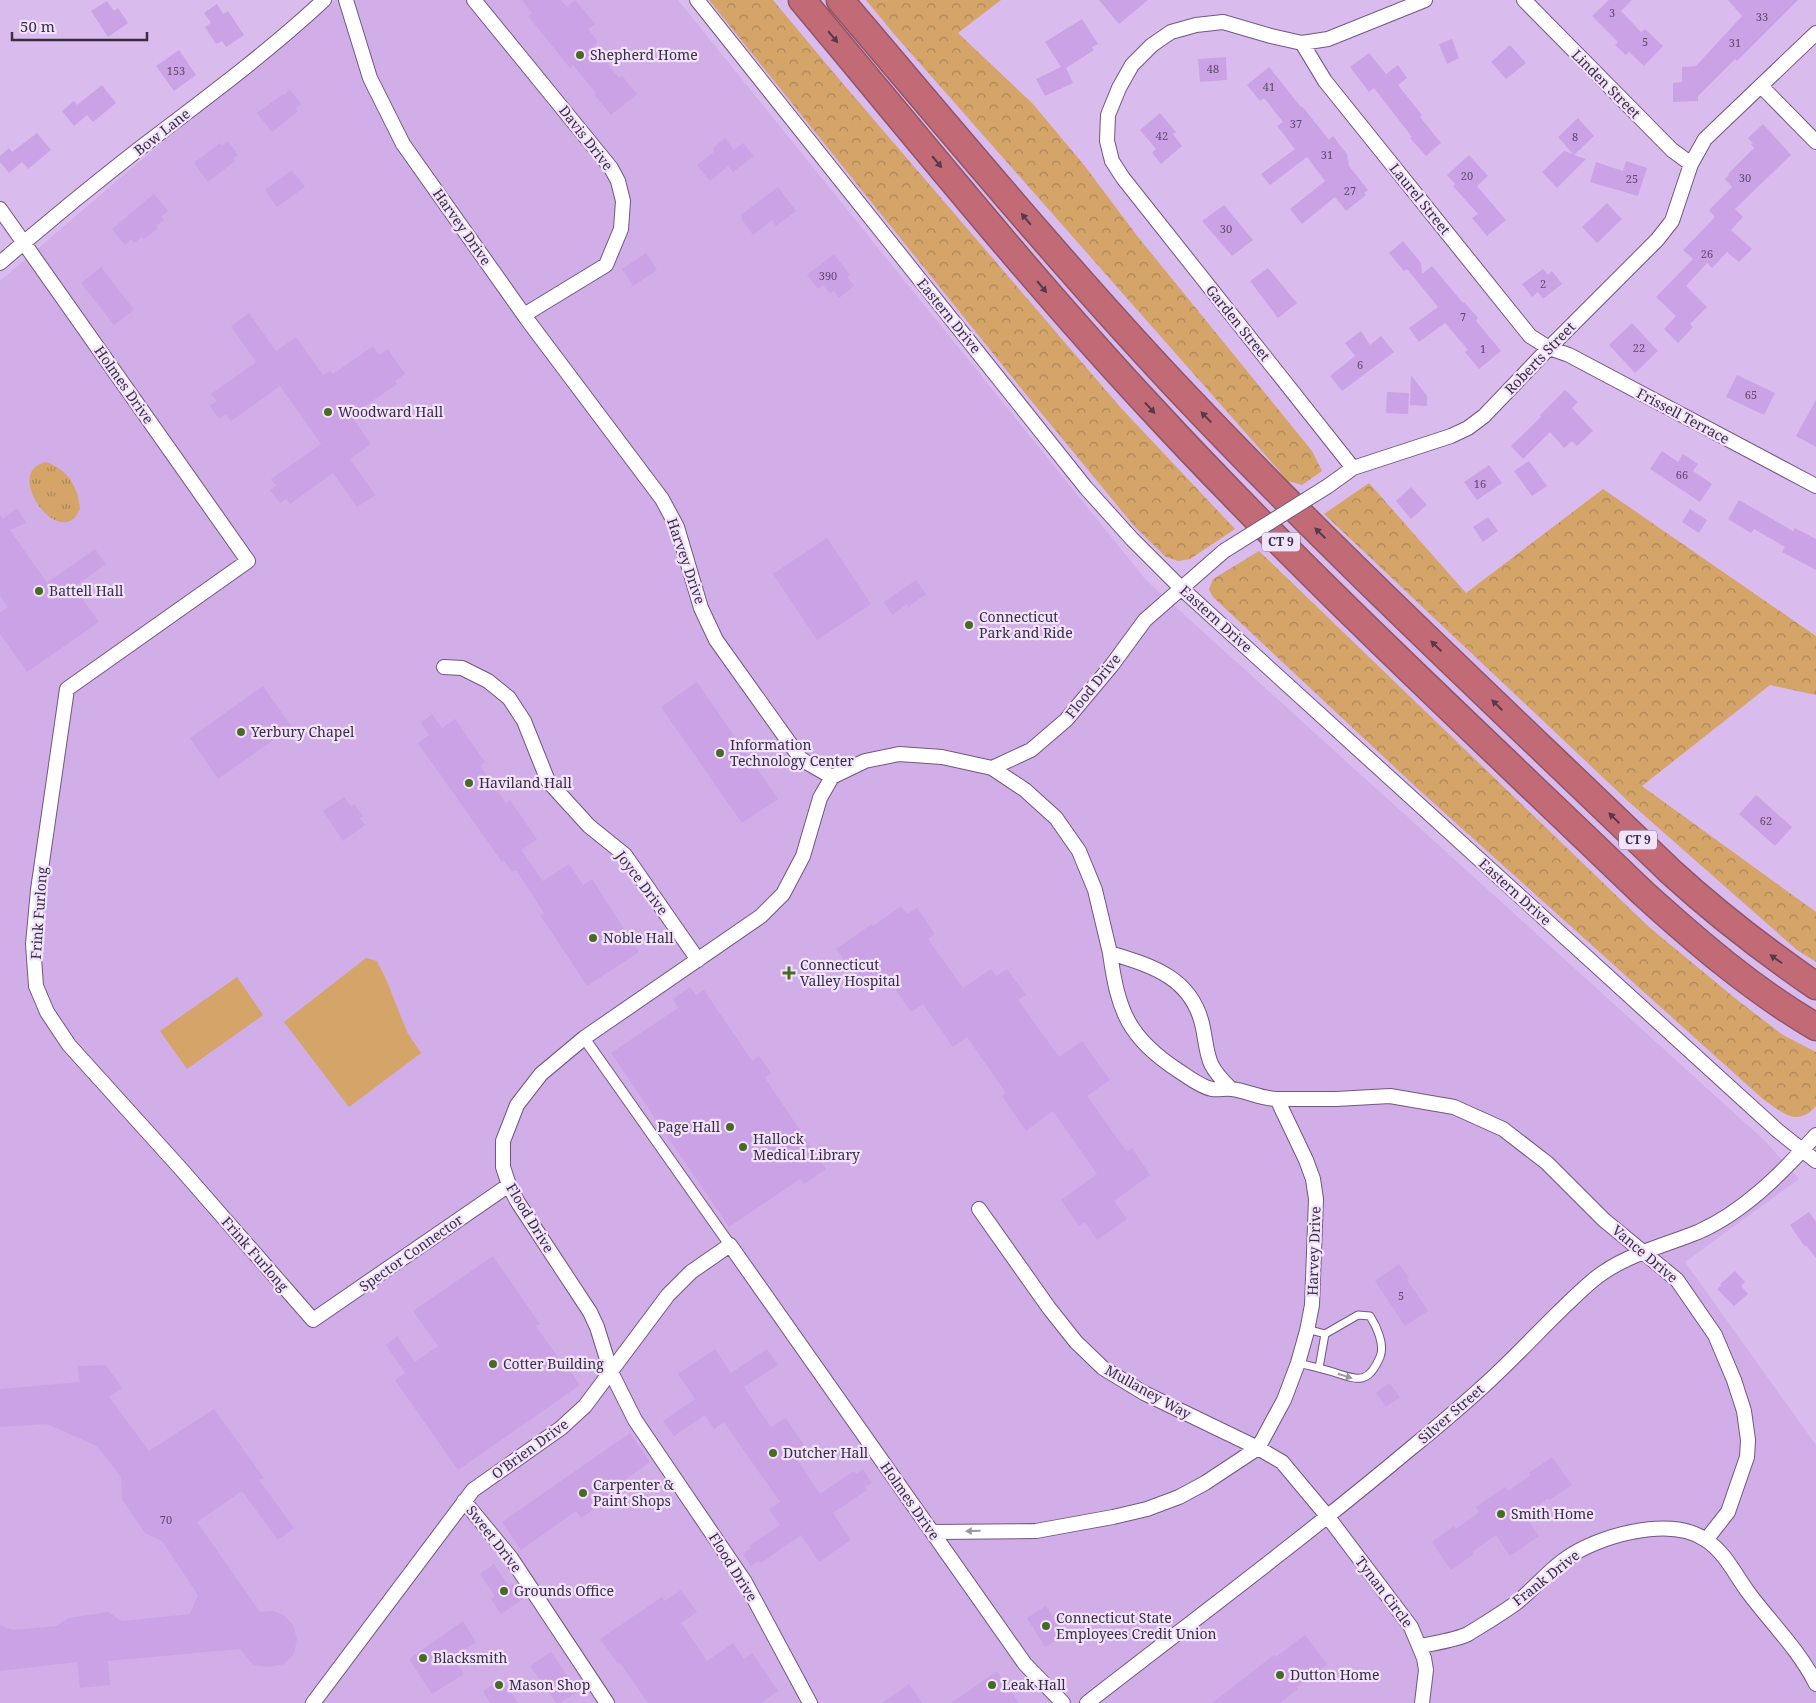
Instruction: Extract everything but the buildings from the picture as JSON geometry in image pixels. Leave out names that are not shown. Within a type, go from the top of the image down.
[{"type":"highway","name":"CT 9","points":[[802,0],[1058,305],[1150,408],[1245,507],[1643,893],[1748,982],[1816,1027]]},
{"type":"highway","name":"CT 9","points":[[840,0],[1035,230],[1130,336],[1318,532],[1671,872],[1717,913],[1767,953],[1816,986]]},
{"type":"street","name":"Bow Lane","points":[[0,263],[126,160],[241,71],[324,0]]},
{"type":"street","name":"Harvey Drive","points":[[346,0],[370,78],[403,144],[524,315],[662,499],[677,527],[701,608],[716,640],[801,759],[832,777]]},
{"type":"street","name":"Davis Drive","points":[[474,0],[611,168],[618,181],[623,200],[621,229],[606,265],[524,315]]},
{"type":"street","name":"Eastern Drive","points":[[697,0],[1086,488],[1132,539],[1181,588],[1771,1124],[1816,1161]]},
{"type":"street","name":"Garden Street","points":[[1353,468],[1123,178],[1112,161],[1107,140],[1108,114],[1119,88],[1132,65],[1152,45],[1171,32],[1223,22],[1271,36],[1302,42],[1328,39],[1425,0]]},
{"type":"street","name":"Linden Street","points":[[1524,0],[1672,150],[1691,164]]},
{"type":"street","name":"Roberts Street","points":[[1181,588],[1224,551],[1328,486],[1353,468],[1451,436],[1468,428],[1484,416],[1548,348],[1657,240],[1672,221],[1691,164],[1704,139],[1816,33]]},
{"type":"street","name":"Laurel Street","points":[[1302,42],[1325,81],[1530,336],[1548,348]]},
{"type":"street","points":[[1761,86],[1816,142]]},
{"type":"street","name":"Holmes Drive","points":[[0,209],[248,561]]},
{"type":"street","name":"Frissell Terrace","points":[[1548,348],[1569,355],[1816,486]]},
{"type":"street","name":"Frink Furlong","points":[[248,561],[67,689],[38,890],[33,944],[36,986],[48,1012],[69,1045],[313,1320]]},
{"type":"street","name":"Flood Drive","points":[[992,768],[1031,750],[1066,720],[1112,665],[1145,620],[1181,588]]},
{"type":"street","name":"Joyce Drive","points":[[444,667],[462,668],[488,681],[509,698],[524,721],[548,782],[589,826],[624,855],[698,960]]},
{"type":"street","points":[[832,777],[865,761],[899,754],[942,757],[992,768],[1025,790],[1056,818],[1079,851],[1095,890],[1118,996],[1126,1017],[1144,1045],[1151,1052],[1193,1080],[1212,1089],[1231,1089],[1277,1099]]},
{"type":"street","name":"Flood Drive","points":[[810,1703],[745,1582],[635,1420],[611,1372],[597,1327],[590,1312],[517,1202],[502,1167],[503,1141],[517,1105],[541,1074],[584,1038],[761,916],[783,894],[803,856],[820,798],[832,777]]},
{"type":"street","points":[[1110,953],[1152,967],[1184,988],[1191,996],[1201,1019],[1210,1064],[1215,1073],[1231,1089]]},
{"type":"street","points":[[584,1038],[730,1244]]},
{"type":"street","name":"Vance Drive","points":[[1277,1099],[1336,1099],[1390,1096],[1454,1107],[1504,1129],[1547,1163],[1604,1220],[1677,1280],[1715,1335],[1734,1380],[1744,1411],[1748,1440],[1747,1457],[1739,1485],[1728,1512],[1706,1540]]},
{"type":"street","name":"Harvey Drive","points":[[1258,1448],[1284,1400],[1298,1363],[1312,1305],[1316,1199],[1313,1179],[1277,1099]]},
{"type":"street","name":"Silver Street","points":[[1087,1703],[1328,1517],[1488,1382],[1594,1280],[1620,1261],[1698,1231],[1727,1217],[1755,1196],[1816,1135]]},
{"type":"street","name":"Spector Connector","points":[[313,1320],[509,1185]]},
{"type":"street","name":"Mullaney Way","points":[[978,1209],[1049,1308],[1076,1342],[1103,1368],[1144,1393],[1258,1448],[1282,1462],[1328,1517]]},
{"type":"street","name":"Holmes Drive","points":[[730,1244],[1025,1664],[1062,1703]]},
{"type":"street","name":"O'Brien Drive","points":[[313,1703],[473,1490],[561,1428],[585,1406],[668,1295],[691,1272],[730,1244]]},
{"type":"street","points":[[932,1532],[1036,1530],[1113,1517],[1147,1509],[1178,1497],[1199,1486],[1258,1448]]},
{"type":"street","name":"Sweet Drive","points":[[464,1501],[511,1558],[607,1703]]},
{"type":"street","name":"Tynan Circle","points":[[1328,1517],[1411,1627],[1421,1646],[1426,1670],[1422,1703]]},
{"type":"street","name":"Frank Drive","points":[[1421,1646],[1466,1635],[1516,1603],[1564,1560],[1586,1547],[1616,1536],[1651,1528],[1682,1530],[1706,1540]]},
{"type":"street","points":[[1706,1540],[1730,1563],[1750,1595],[1795,1649],[1816,1684]]},
{"type":"lane","points":[[1298,1363],[1347,1378],[1357,1379],[1365,1377],[1374,1371],[1382,1353],[1377,1327],[1370,1316],[1358,1315],[1324,1334],[1307,1329]]},
{"type":"lane","points":[[1319,1368],[1324,1334]]},
{"type":"shaded area","name":"Connecticut Valley Hospital","points":[[335,0],[678,0],[1146,580],[1764,1140],[1799,1179],[1685,1262],[1816,1445],[1816,1703],[0,1703],[0,281],[134,166]]},
{"type":"green space","points":[[709,0],[773,0],[1121,408],[1235,529],[1190,559],[1178,561],[1166,557],[1135,527]]},
{"type":"green space","points":[[866,0],[1001,0],[958,33],[1033,104],[1084,165],[1138,237],[1312,451],[1322,471],[1302,485],[1288,481]]},
{"type":"green space","points":[[46,462],[54,465],[66,474],[77,493],[80,509],[75,518],[70,521],[60,522],[51,518],[34,499],[30,487],[30,476],[35,467]]},
{"type":"green space","points":[[1369,483],[1466,593],[1603,489],[1816,636],[1816,695],[1770,685],[1642,786],[1816,912],[1816,962],[1797,950],[1629,802],[1324,514]]},
{"type":"green space","points":[[1259,551],[1649,927],[1783,1035],[1816,1052],[1816,1106],[1809,1113],[1796,1117],[1790,1116],[1764,1100],[1418,789],[1213,597],[1209,589],[1213,579]]},
{"type":"green space","points":[[366,958],[377,961],[407,1032],[421,1053],[349,1107],[284,1022]]},
{"type":"green space","points":[[237,977],[263,1015],[187,1069],[160,1031]]},
{"type":"place","name":"Shepherd Home","points":[[580,55]]},
{"type":"place","name":"Woodward Hall","points":[[328,412]]},
{"type":"place","name":"Battell Hall","points":[[39,591]]},
{"type":"place","name":"Connecticut Park and Ride","points":[[969,625]]},
{"type":"place","name":"Yerbury Chapel","points":[[241,732]]},
{"type":"place","name":"Information Technology Center","points":[[720,753]]},
{"type":"place","name":"Haviland Hall","points":[[469,783]]},
{"type":"place","name":"Noble Hall","points":[[593,938]]},
{"type":"place","name":"Connecticut Valley Hospital","points":[[789,973]]},
{"type":"place","name":"Page Hall","points":[[730,1127]]},
{"type":"place","name":"Hallock Medical Library","points":[[743,1147]]},
{"type":"place","name":"Cotter Building","points":[[493,1364]]},
{"type":"place","name":"Dutcher Hall","points":[[773,1453]]},
{"type":"place","name":"Carpenter & Paint Shops","points":[[583,1493]]},
{"type":"place","name":"Smith Home","points":[[1501,1514]]},
{"type":"place","name":"Grounds Office","points":[[504,1591]]},
{"type":"place","name":"Connecticut State Employees Credit Union","points":[[1046,1626]]},
{"type":"place","name":"Blacksmith","points":[[423,1658]]},
{"type":"place","name":"Dutton Home","points":[[1280,1675]]},
{"type":"place","name":"Mason Shop","points":[[499,1685]]},
{"type":"place","name":"Leak Hall","points":[[992,1685]]}]
